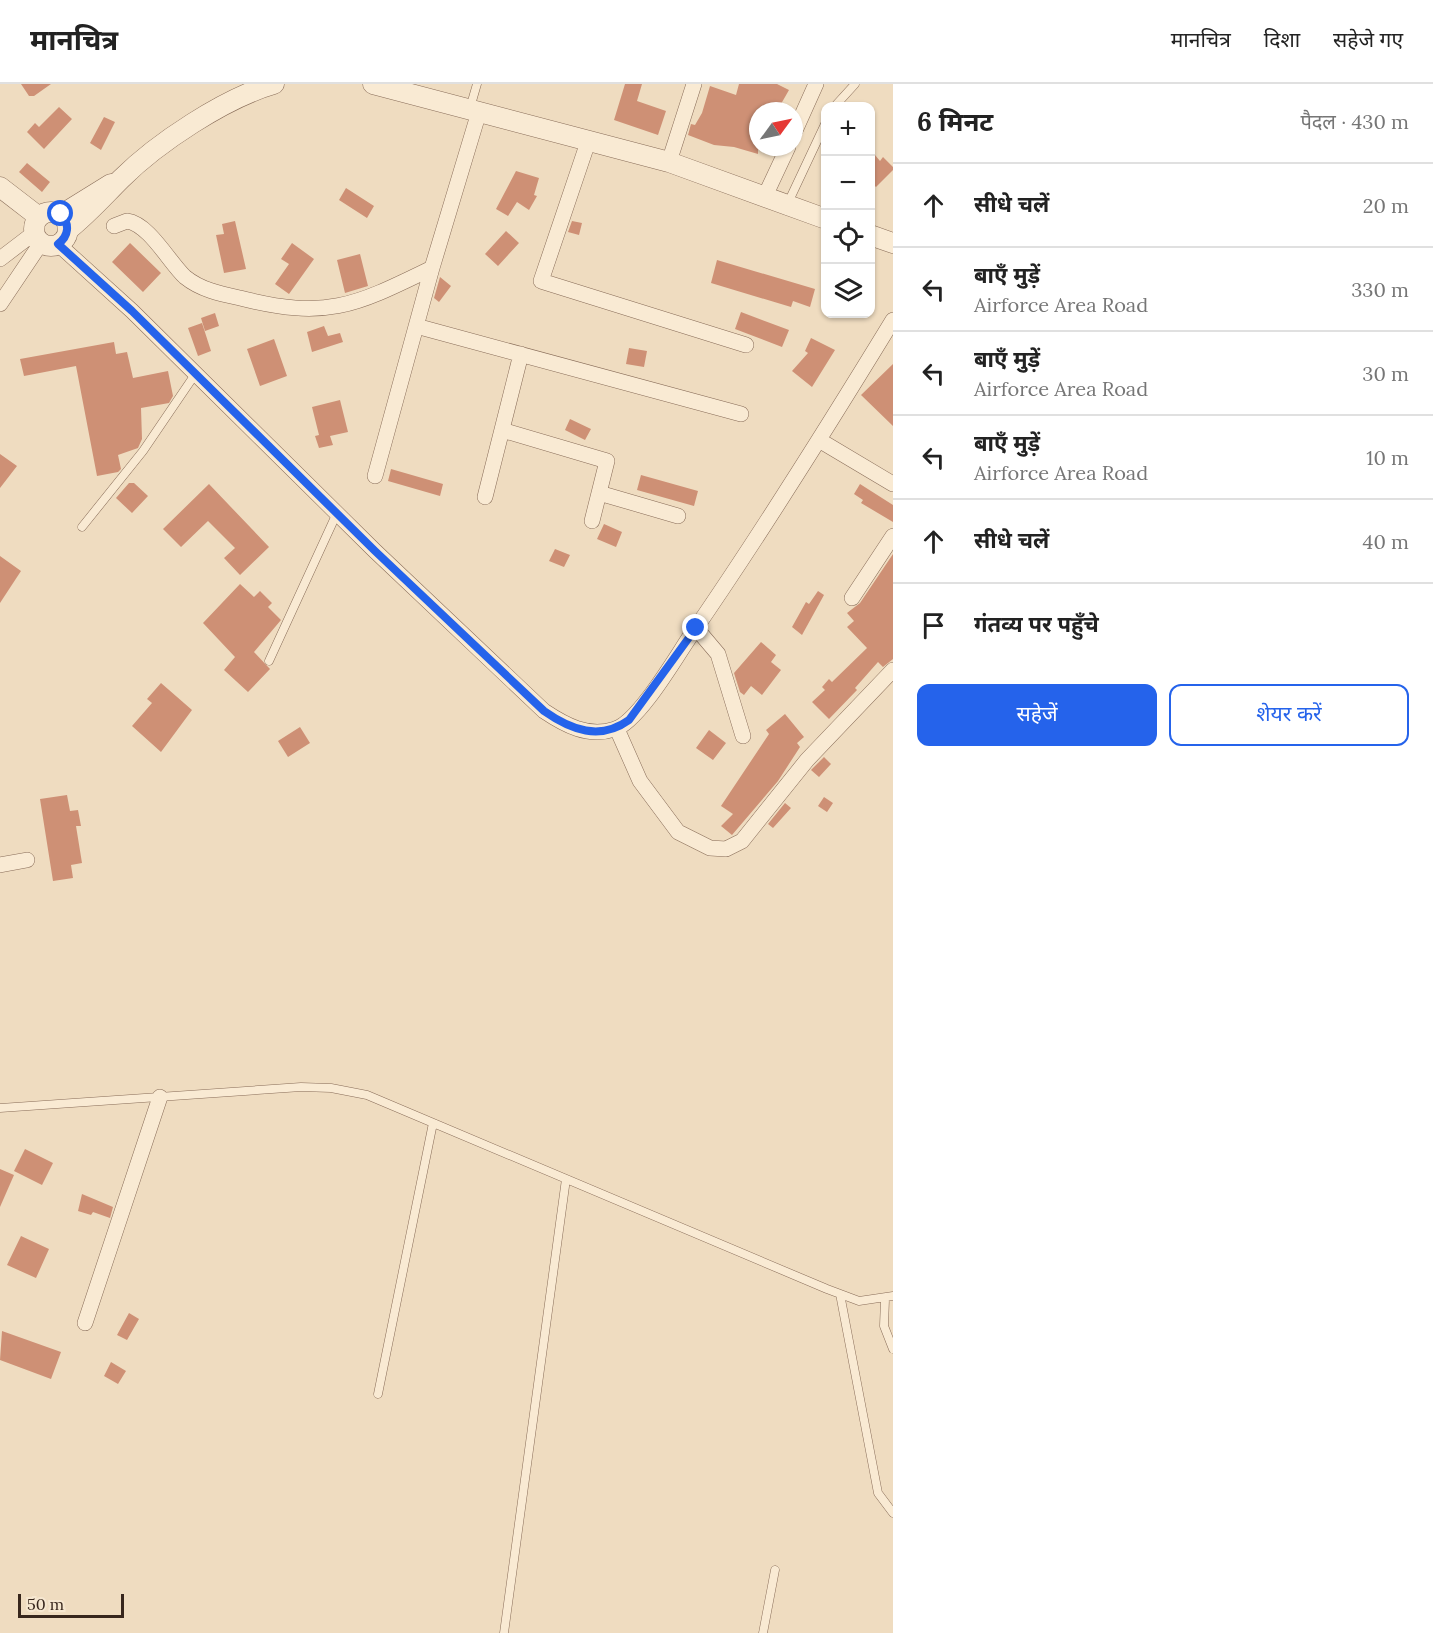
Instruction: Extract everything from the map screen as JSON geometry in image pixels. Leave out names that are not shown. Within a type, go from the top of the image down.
[{"type":"street","points":[[0,260],[50,230],[92,210],[121,179],[200,120],[231,102],[274,84]]},
{"type":"street","points":[[373,84],[669,162],[821,218]]},
{"type":"street","points":[[669,162],[694,84]]},
{"type":"street","points":[[803,113],[816,84]]},
{"type":"street","points":[[375,477],[475,111]]},
{"type":"street","points":[[588,142],[541,281],[746,345]]},
{"type":"street","points":[[765,196],[784,156]]},
{"type":"street","points":[[0,187],[50,230],[337,513],[544,711],[563,724],[580,730],[597,732],[616,729],[629,720],[650,696],[754,544],[893,320]]},
{"type":"street","points":[[114,226],[127,221],[140,226],[184,276],[198,286],[273,306],[309,310],[335,308],[362,301],[432,268]]},
{"type":"street","points":[[0,304],[50,230]]},
{"type":"street","points":[[875,237],[893,243]]},
{"type":"street","points":[[416,326],[741,414]]},
{"type":"street","points":[[485,497],[521,354]]},
{"type":"street","points":[[502,430],[607,461],[592,521]]},
{"type":"street","points":[[819,440],[893,484]]},
{"type":"street","points":[[599,493],[678,516]]},
{"type":"street","points":[[852,598],[893,536]]},
{"type":"street","points":[[696,628],[718,654],[743,736]]},
{"type":"street","points":[[616,729],[640,781],[678,831],[710,848],[726,849],[742,841],[807,760],[887,686],[893,670]]},
{"type":"street","points":[[0,865],[27,860]]},
{"type":"street","points":[[85,1323],[160,1097]]},
{"type":"lane","points":[[475,111],[477,84]]},
{"type":"lane","points":[[839,102],[855,84]]},
{"type":"lane","points":[[787,206],[821,131]]},
{"type":"lane","points":[[82,527],[143,452],[196,372]]},
{"type":"lane","points":[[269,661],[337,513]]},
{"type":"lane","points":[[0,1108],[301,1087],[331,1088],[367,1095],[840,1294],[859,1301],[885,1299],[893,1296]]},
{"type":"lane","points":[[378,1394],[433,1123]]},
{"type":"lane","points":[[504,1633],[566,1179]]},
{"type":"lane","points":[[840,1294],[878,1493],[893,1513]]},
{"type":"lane","points":[[885,1299],[884,1326],[893,1349]]},
{"type":"lane","points":[[763,1633],[775,1570]]},
{"type":"building","points":[[21,84],[51,84],[34,96],[29,96]]},
{"type":"building","points":[[625,84],[642,84],[637,101],[666,111],[658,135],[614,120]]},
{"type":"building","points":[[739,84],[777,84],[789,90],[782,102],[749,102],[749,151],[714,145],[688,135],[691,124],[695,125],[702,113],[710,86],[736,95]]},
{"type":"building","points":[[59,107],[72,119],[44,149],[27,132],[35,123],[39,127]]},
{"type":"building","points":[[104,117],[115,122],[101,150],[90,143]]},
{"type":"building","points":[[875,155],[880,161],[883,157],[893,167],[893,170],[876,187]]},
{"type":"building","points":[[27,163],[50,182],[42,192],[19,172]]},
{"type":"building","points":[[516,171],[539,178],[534,195],[537,196],[529,210],[517,202],[508,216],[496,209]]},
{"type":"building","points":[[346,188],[374,206],[367,218],[339,200]]},
{"type":"building","points":[[235,221],[246,269],[224,273],[216,235],[224,234],[222,224]]},
{"type":"building","points":[[572,221],[582,223],[579,235],[568,232]]},
{"type":"building","points":[[506,231],[519,243],[498,266],[485,254]]},
{"type":"building","points":[[130,243],[161,273],[143,292],[112,262]]},
{"type":"building","points":[[292,243],[314,259],[289,294],[275,284],[289,264],[281,259]]},
{"type":"building","points":[[360,254],[368,286],[345,293],[337,260]]},
{"type":"building","points":[[717,260],[815,289],[810,307],[793,301],[791,307],[711,283]]},
{"type":"building","points":[[440,277],[451,286],[439,302],[434,298]]},
{"type":"building","points":[[741,312],[789,330],[782,347],[735,329]]},
{"type":"building","points":[[215,313],[219,326],[205,331],[201,318]]},
{"type":"building","points":[[202,323],[211,351],[198,356],[188,328]]},
{"type":"building","points":[[324,326],[328,336],[340,333],[343,342],[312,352],[307,332]]},
{"type":"building","points":[[811,338],[835,350],[812,387],[792,371],[808,353],[805,351]]},
{"type":"building","points":[[274,339],[287,376],[260,386],[247,349]]},
{"type":"building","points":[[114,342],[116,354],[127,352],[133,378],[168,371],[173,396],[169,403],[141,408],[142,439],[138,448],[118,455],[121,469],[118,472],[97,476],[76,366],[24,376],[20,359]]},
{"type":"building","points":[[629,348],[647,351],[644,367],[626,364]]},
{"type":"building","points":[[893,364],[893,426],[861,395]]},
{"type":"building","points":[[340,400],[348,432],[330,436],[333,445],[319,448],[315,436],[319,435],[312,407]]},
{"type":"building","points":[[570,419],[591,429],[585,440],[565,430]]},
{"type":"building","points":[[0,454],[17,466],[0,488]]},
{"type":"building","points":[[391,469],[443,484],[440,496],[388,481]]},
{"type":"building","points":[[641,475],[698,491],[694,506],[637,490]]},
{"type":"building","points":[[129,483],[134,483],[148,496],[132,513],[116,498]]},
{"type":"building","points":[[209,484],[269,547],[240,575],[224,558],[235,548],[208,521],[181,547],[163,529]]},
{"type":"building","points":[[860,484],[893,505],[893,522],[861,503],[863,500],[854,494]]},
{"type":"building","points":[[604,524],[622,532],[616,547],[597,539]]},
{"type":"building","points":[[555,549],[570,555],[564,567],[549,561]]},
{"type":"building","points":[[893,554],[893,659],[883,667],[878,662],[855,688],[857,690],[829,719],[812,702],[825,690],[822,687],[829,679],[832,682],[867,648],[847,627],[854,621],[847,613],[860,603]]},
{"type":"building","points":[[0,556],[21,571],[0,603]]},
{"type":"building","points":[[240,584],[254,597],[260,591],[272,603],[268,607],[281,620],[254,652],[270,669],[248,692],[224,670],[235,657],[203,623]]},
{"type":"building","points":[[818,591],[824,595],[802,635],[792,627],[806,602],[809,604]]},
{"type":"building","points":[[761,642],[776,655],[771,662],[781,670],[762,695],[751,686],[744,695],[740,692],[734,673]]},
{"type":"building","points":[[161,683],[192,710],[161,752],[132,726],[152,703],[147,699]]},
{"type":"building","points":[[785,714],[804,737],[797,743],[800,747],[778,781],[732,835],[721,826],[733,814],[721,806],[769,734],[766,730]]},
{"type":"building","points":[[300,727],[310,743],[288,757],[278,741]]},
{"type":"building","points":[[709,730],[726,743],[713,760],[696,748]]},
{"type":"building","points":[[824,757],[831,764],[819,777],[811,770]]},
{"type":"building","points":[[67,795],[70,811],[78,810],[81,826],[76,826],[82,863],[71,865],[73,878],[53,881],[40,799]]},
{"type":"building","points":[[824,797],[833,803],[827,812],[818,806]]},
{"type":"building","points":[[785,803],[791,808],[773,828],[768,824]]},
{"type":"building","points":[[25,1149],[53,1163],[42,1185],[14,1171]]},
{"type":"building","points":[[0,1169],[14,1175],[0,1207]]},
{"type":"building","points":[[82,1194],[113,1207],[110,1218],[93,1212],[91,1215],[78,1211]]},
{"type":"building","points":[[21,1236],[49,1249],[36,1278],[7,1265]]},
{"type":"building","points":[[129,1313],[139,1319],[127,1340],[117,1335]]},
{"type":"building","points":[[2,1331],[61,1352],[51,1379],[0,1360]]},
{"type":"building","points":[[111,1362],[126,1371],[118,1384],[104,1376]]},
{"type":"route","points":[[61,214],[68,230],[66,236],[58,244],[196,372],[433,607],[544,711],[563,724],[580,730],[597,732],[616,729],[629,720],[650,696],[696,628]]}]
